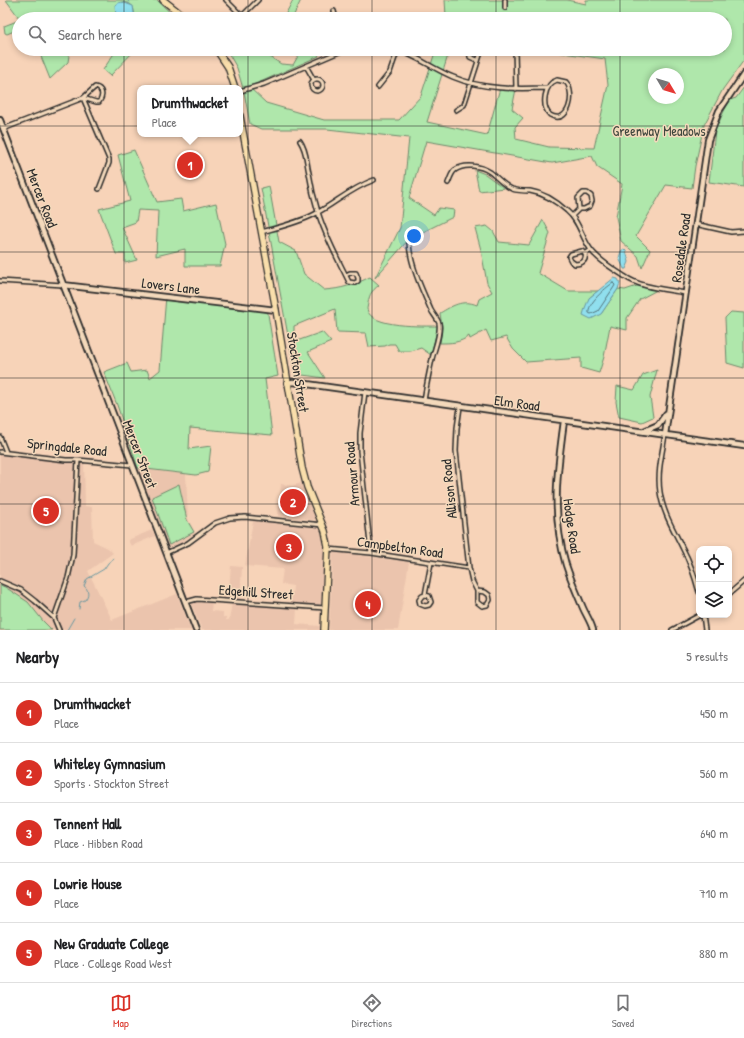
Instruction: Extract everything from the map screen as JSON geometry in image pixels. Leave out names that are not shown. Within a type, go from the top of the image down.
[{"type":"highway","points":[[163,0],[178,12]]},
{"type":"highway","points":[[221,56],[228,67],[234,85]]},
{"type":"highway","name":"Stockton Street","points":[[243,133],[276,310],[304,478],[322,525],[328,549],[324,630]]},
{"type":"street","points":[[226,0],[236,12]]},
{"type":"street","points":[[247,12],[258,0]]},
{"type":"street","points":[[505,0],[505,8]]},
{"type":"street","points":[[243,90],[264,84],[329,56]]},
{"type":"street","points":[[378,87],[390,72],[395,56]]},
{"type":"street","points":[[413,56],[452,77],[492,88],[547,88],[556,80],[563,81],[568,85],[570,91],[567,113],[562,116],[552,116],[546,109],[545,104],[547,88]]},
{"type":"street","points":[[470,56],[477,60]]},
{"type":"street","points":[[456,110],[464,105],[479,56]]},
{"type":"street","points":[[515,56],[516,89]]},
{"type":"street","points":[[306,66],[314,80]]},
{"type":"street","name":"Rosedale Road","points":[[665,435],[706,149],[711,131],[724,103],[744,74]]},
{"type":"street","points":[[318,79],[322,81],[324,85],[321,91],[317,92],[312,89],[312,83],[314,80],[318,79]]},
{"type":"street","points":[[3,129],[83,98],[93,87],[98,87],[101,90],[102,97],[99,102],[83,98]]},
{"type":"street","points":[[83,98],[109,159],[109,163],[99,189]]},
{"type":"street","name":"Mercer Road","points":[[0,120],[63,285]]},
{"type":"street","points":[[300,141],[305,148],[310,180],[318,212],[331,246],[346,275]]},
{"type":"street","points":[[448,183],[455,170],[462,167],[472,166],[482,168],[490,172],[508,187],[519,191],[530,191],[545,196],[566,209],[580,226],[590,250],[622,275],[635,282],[685,293]]},
{"type":"street","points":[[261,232],[299,221],[318,212],[346,193],[374,180]]},
{"type":"street","points":[[572,216],[579,209],[584,209],[590,206],[592,201],[591,196],[587,193],[583,193],[578,198],[579,209]]},
{"type":"street","points":[[695,224],[731,232],[744,231]]},
{"type":"street","points":[[409,243],[413,265],[431,312],[438,320],[439,324],[439,334],[435,346],[424,401]]},
{"type":"street","points":[[585,254],[582,251],[571,254],[571,262],[579,264],[584,261],[586,257],[585,254],[590,250]]},
{"type":"street","points":[[0,281],[63,285]]},
{"type":"street","name":"Lovers Lane","points":[[63,285],[276,310]]},
{"type":"street","name":"Mercer Street","points":[[63,285],[196,630]]},
{"type":"street","name":"Elm Road","points":[[287,383],[293,382],[744,446]]},
{"type":"street","name":"Armour Road","points":[[365,392],[359,447],[371,553]]},
{"type":"street","name":"Allison Road","points":[[460,406],[456,451],[469,568],[472,581],[477,591]]},
{"type":"street","points":[[641,431],[658,425],[662,421],[668,409]]},
{"type":"street","name":"Hodge Road","points":[[564,421],[557,476],[556,501],[558,527],[570,576],[593,629]]},
{"type":"street","points":[[665,435],[659,471],[661,500],[667,518],[688,559],[696,583]]},
{"type":"street","points":[[0,437],[6,452]]},
{"type":"street","name":"Springdale Road","points":[[0,452],[66,460],[132,465]]},
{"type":"street","points":[[54,618],[68,578],[73,555],[78,460]]},
{"type":"street","points":[[166,552],[188,543],[215,523],[230,518],[245,517],[322,525]]},
{"type":"street","name":"Campbelton Road","points":[[328,549],[371,553],[469,568]]},
{"type":"street","points":[[425,595],[431,563]]},
{"type":"street","points":[[0,581],[27,594],[54,618],[59,630]]},
{"type":"street","points":[[732,591],[744,581]]},
{"type":"street","points":[[477,591],[485,592],[489,595],[490,600],[487,605],[482,606],[477,602],[477,591]]},
{"type":"street","name":"Edgehill Street","points":[[186,602],[197,599],[326,608]]},
{"type":"street","points":[[672,630],[696,617]]},
{"type":"street","points":[[703,618],[705,630]]},
{"type":"shaded area","points":[[0,454],[65,461],[84,460],[85,506],[92,507],[93,541],[108,548],[113,553],[88,571],[112,620],[177,594],[191,630],[0,630]]},
{"type":"shaded area","points":[[138,468],[186,474],[188,519],[195,533],[180,543],[169,547],[168,546]]},
{"type":"shaded area","points":[[301,483],[316,520],[278,516],[281,484],[292,486]]},
{"type":"shaded area","points":[[253,521],[319,528],[324,548],[321,605],[291,603],[293,586],[281,584],[283,569],[245,566]]},
{"type":"shaded area","points":[[152,530],[155,536],[131,546],[128,540]]},
{"type":"shaded area","points":[[333,552],[409,562],[398,630],[329,630]]},
{"type":"shaded area","points":[[231,566],[242,567],[240,599],[228,598]]},
{"type":"shaded area","points":[[195,601],[212,602],[211,611],[223,612],[223,617],[226,617],[226,620],[229,620],[232,603],[297,608],[296,624],[320,626],[320,630],[202,630],[191,603]]},
{"type":"green space","points":[[6,0],[157,0],[170,12],[134,12],[132,5],[122,2],[118,12],[15,12]]},
{"type":"green space","points":[[293,0],[301,0],[295,12],[287,12]]},
{"type":"green space","name":"Greenway Meadows","points":[[445,0],[567,0],[586,4],[586,0],[744,0],[744,60],[723,89],[704,125],[692,188],[666,185],[636,236],[650,250],[642,268],[638,256],[621,241],[616,217],[622,184],[597,167],[592,156],[552,163],[426,141],[409,198],[434,215],[439,208],[454,210],[453,217],[409,239],[375,278],[400,228],[409,138],[327,129],[261,129],[250,124],[243,85],[237,68],[230,56],[269,56],[281,64],[293,65],[298,56],[319,56],[249,87],[266,103],[324,120],[399,120],[421,96],[434,56],[448,56],[427,122],[487,135],[500,88],[516,89],[512,109],[523,118],[515,127],[516,139],[549,147],[594,148],[608,85],[605,59],[584,56],[732,56],[732,12],[446,12]]},
{"type":"green space","points":[[12,23],[12,32],[7,34],[5,33],[4,26]]},
{"type":"green space","points":[[41,56],[69,56],[68,62],[50,79]]},
{"type":"green space","points":[[112,56],[129,56],[110,76],[103,70]]},
{"type":"green space","points":[[744,87],[744,187],[709,182],[715,131],[730,100],[736,98]]},
{"type":"green space","points":[[134,150],[157,202],[181,199],[183,211],[216,203],[225,244],[220,266],[185,266],[185,249],[156,256],[158,211],[138,210],[136,222],[122,227],[137,260],[125,263],[125,254],[116,254],[99,209],[130,201],[118,155]]},
{"type":"green space","points":[[475,170],[485,174],[504,188],[479,191]]},
{"type":"green space","points":[[269,186],[279,242],[296,251],[304,274],[324,290],[347,286],[370,277],[379,285],[369,297],[367,309],[370,315],[377,320],[398,325],[438,326],[431,355],[421,348],[411,351],[399,351],[395,344],[369,347],[366,333],[337,332],[335,309],[294,326],[294,342],[322,332],[331,342],[308,352],[325,378],[295,374],[261,188]]},
{"type":"green space","points":[[543,220],[550,233],[538,273],[568,291],[598,291],[589,298],[601,314],[618,289],[625,290],[637,286],[657,290],[640,299],[627,318],[627,330],[610,326],[604,357],[599,373],[581,368],[581,358],[526,362],[513,349],[506,337],[491,341],[486,330],[470,339],[469,336],[452,343],[440,343],[442,327],[440,313],[457,304],[472,303],[477,305],[479,299],[492,292],[487,283],[475,228],[487,226],[493,231],[499,242],[529,245]]},
{"type":"green space","points":[[166,296],[267,308],[278,376],[265,379],[272,435],[190,428],[189,449],[211,446],[208,472],[196,475],[138,468],[117,405],[104,372],[127,363],[131,372],[147,370],[150,378],[160,370]]},
{"type":"green space","points":[[731,312],[744,313],[744,368],[727,363],[725,318]]},
{"type":"green space","points":[[657,370],[650,397],[653,417],[642,422],[619,417],[616,402],[617,386],[634,390],[643,375]]},
{"type":"green space","points":[[179,484],[187,520],[194,532],[169,545],[152,497]]},
{"type":"green space","points":[[0,585],[28,602],[52,630],[0,630]]},
{"type":"water","points":[[122,2],[133,6],[134,12],[116,12],[115,5]]},
{"type":"water","points":[[624,249],[629,262],[626,269],[624,269],[619,258],[621,251]]},
{"type":"water","points":[[614,278],[618,279],[620,283],[618,289],[601,314],[591,319],[583,315],[589,298]]},
{"type":"waterway","points":[[128,0],[129,4]]},
{"type":"waterway","points":[[79,609],[80,602],[85,600],[88,594],[88,591],[84,586],[87,579],[104,569],[114,558]]},
{"type":"waterway","points":[[67,630],[74,618]]},
{"type":"place","name":"Drumthwacket","points":[[190,165]]},
{"type":"place","name":"Whiteley Gymnasium","points":[[293,502]]},
{"type":"place","name":"New Graduate College","points":[[46,511]]},
{"type":"place","name":"Tennent Hall","points":[[289,547]]},
{"type":"place","name":"Lowrie House","points":[[368,604]]}]
